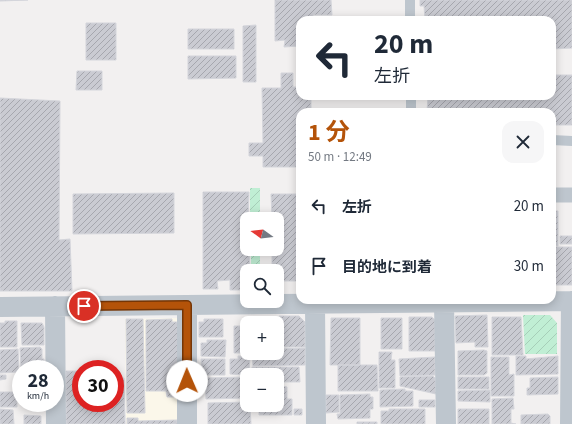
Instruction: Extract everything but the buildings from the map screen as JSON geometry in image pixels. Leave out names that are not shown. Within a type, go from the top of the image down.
[{"type":"street","points":[[556,195],[572,195]]},
{"type":"street","points":[[556,301],[572,301],[571,414]]},
{"type":"street","points":[[0,307],[315,304],[316,424]]},
{"type":"street","points":[[444,304],[446,424]]},
{"type":"street","points":[[187,305],[188,424]]},
{"type":"street","points":[[55,306],[56,424]]},
{"type":"lane","points":[[410,0],[410,16]]},
{"type":"lane","points":[[556,140],[572,140]]},
{"type":"shaded area","points":[[179,318],[180,424],[126,424],[125,319]]},
{"type":"green space","points":[[250,188],[260,188],[260,212],[250,212]]},
{"type":"green space","points":[[251,256],[260,256],[260,264],[251,264]]},
{"type":"green space","points":[[523,315],[550,315],[557,323],[557,354],[525,354]]},
{"type":"route","points":[[84,306],[187,305],[187,381]]}]
